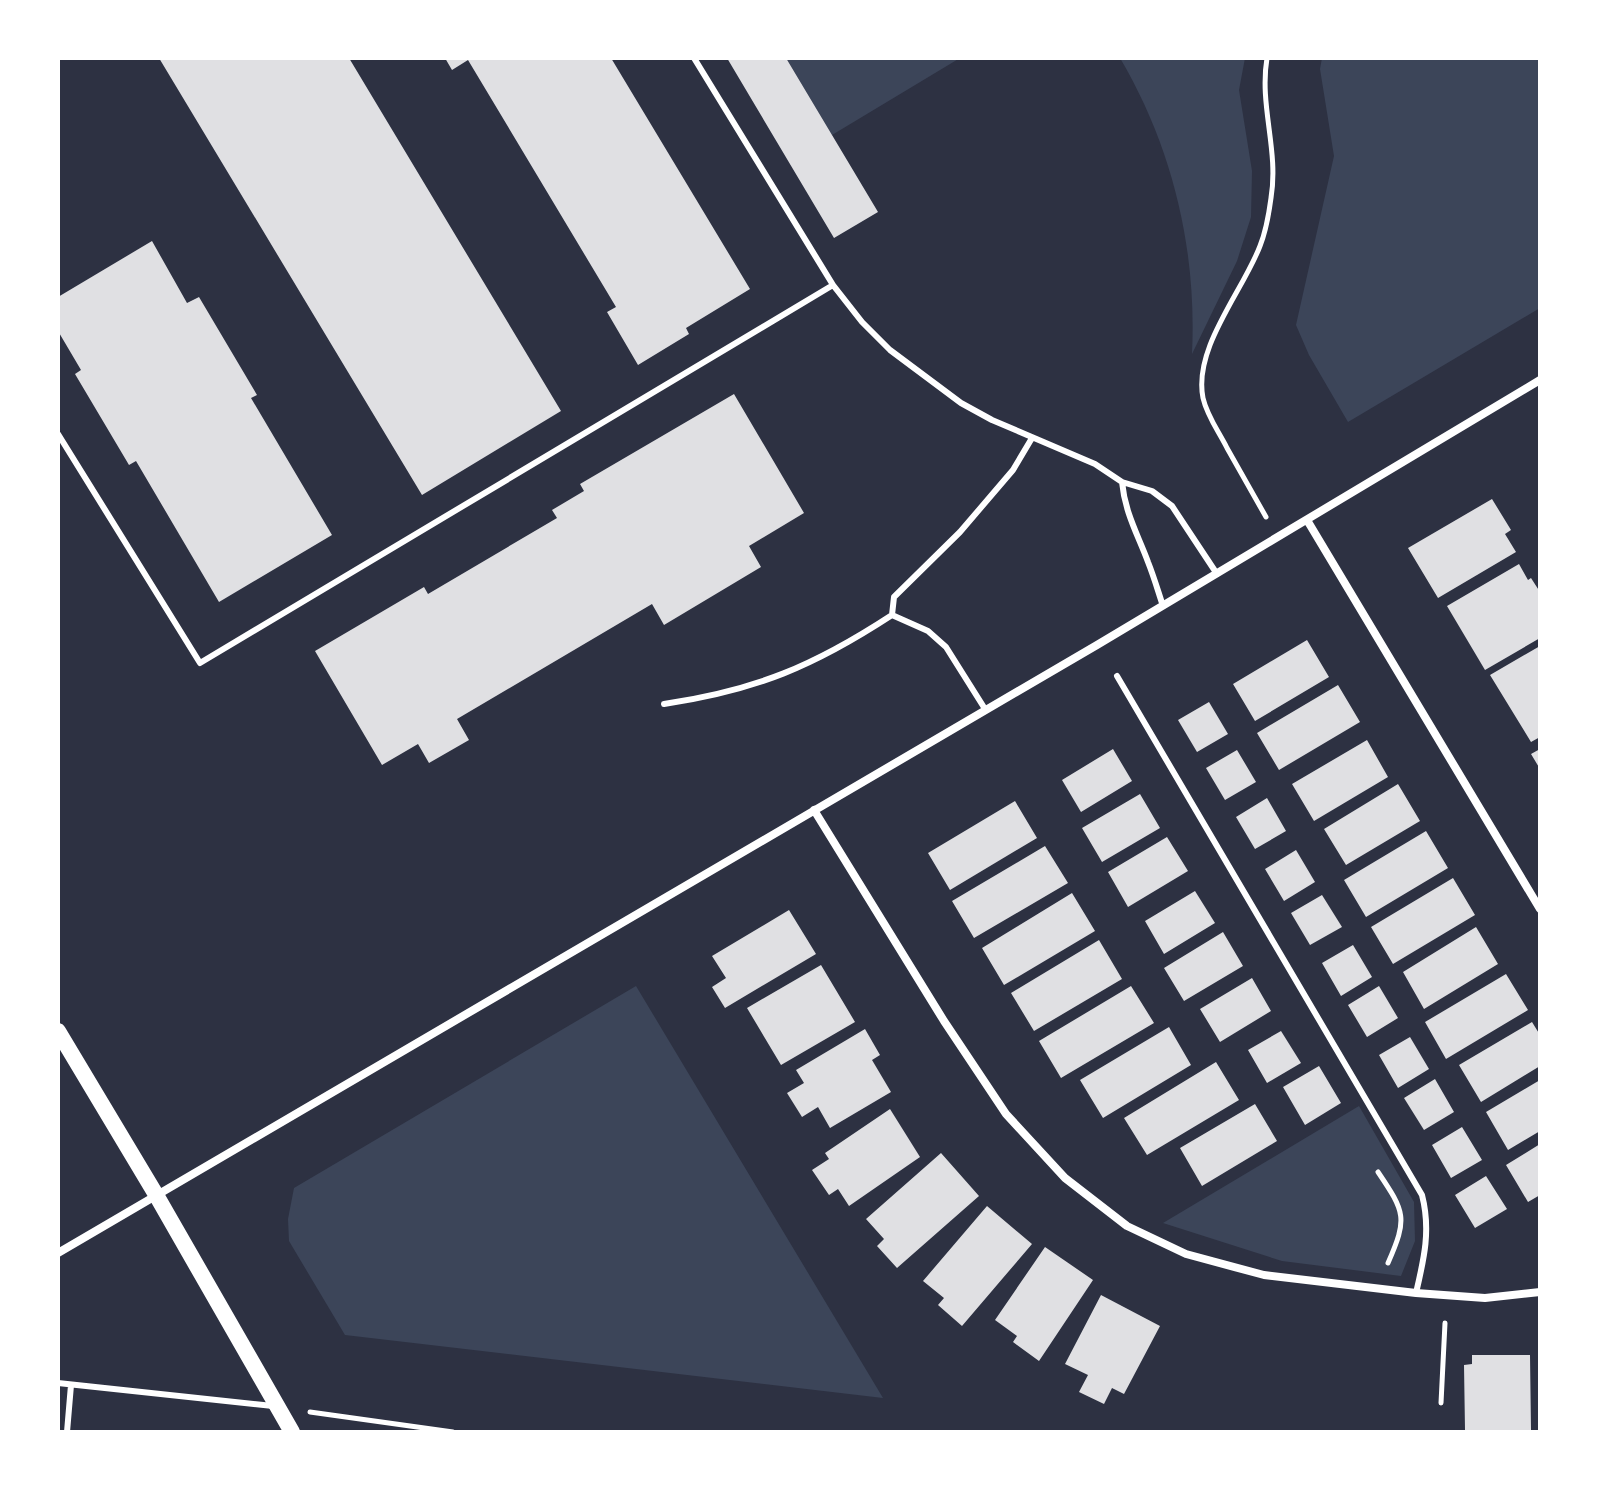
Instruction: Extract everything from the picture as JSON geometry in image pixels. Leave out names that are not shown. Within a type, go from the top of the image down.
[{"type":"main road","points":[[58,1031],[292,1432]]},
{"type":"street","points":[[58,1253],[155,1193],[1163,606],[1540,380]]},
{"type":"street","points":[[1307,520],[1540,909]]},
{"type":"street","points":[[814,810],[944,1021],[1006,1114],[1065,1178],[1127,1226],[1186,1254],[1264,1275],[1485,1298],[1540,1292]]},
{"type":"lane","points":[[694,58],[833,285],[862,322],[890,350],[961,403],[1032,438],[1095,464],[1122,482],[1152,491],[1172,506],[1217,574]]},
{"type":"lane","points":[[58,434],[200,663],[833,285]]},
{"type":"lane","points":[[892,615],[894,597],[960,532],[1013,470],[1032,438]]},
{"type":"lane","points":[[1122,482],[1124,502],[1133,530],[1148,560],[1163,606]]},
{"type":"lane","points":[[664,704],[763,683],[809,664],[892,615]]},
{"type":"lane","points":[[892,615],[928,631],[946,647],[985,709]]},
{"type":"lane","points":[[1117,676],[1422,1195],[1428,1218],[1426,1252],[1416,1293]]},
{"type":"lane","points":[[58,1383],[278,1407]]},
{"type":"lane","points":[[67,1432],[71,1385]]},
{"type":"path","points":[[1266,517],[1211,418],[1203,397],[1204,366],[1215,334],[1243,284],[1261,243],[1272,196],[1274,168],[1264,95],[1267,58]]},
{"type":"path","points":[[1378,1172],[1397,1202],[1402,1218],[1402,1231],[1388,1263]]},
{"type":"path","points":[[1441,1403],[1445,1323]]},
{"type":"path","points":[[278,1407],[453,1432]]},
{"type":"shaded area","points":[[786,58],[960,58],[832,135]]},
{"type":"shaded area","points":[[1120,58],[1245,58],[1239,90],[1252,171],[1251,217],[1237,261],[1192,354],[1190,277],[1178,201],[1154,128]]},
{"type":"shaded area","points":[[1322,58],[1540,58],[1540,308],[1348,422],[1309,355],[1296,325],[1334,156],[1320,69]]},
{"type":"shaded area","points":[[636,986],[883,1398],[345,1335],[289,1241],[288,1219],[294,1188]]},
{"type":"shaded area","points":[[1359,1106],[1414,1202],[1415,1241],[1401,1276],[1282,1261],[1163,1223]]},
{"type":"building","points":[[159,58],[349,58],[561,411],[422,495]]},
{"type":"building","points":[[445,58],[611,58],[750,289],[686,328],[689,334],[638,365],[607,312],[616,307],[468,60],[452,70]]},
{"type":"building","points":[[727,58],[786,58],[878,212],[834,238]]},
{"type":"building","points":[[152,241],[187,303],[199,297],[257,395],[251,398],[332,535],[219,602],[136,461],[129,465],[75,374],[81,370],[58,331],[58,297]]},
{"type":"building","points":[[734,394],[804,513],[749,546],[761,567],[664,625],[652,604],[457,719],[469,740],[429,763],[418,744],[382,765],[315,651],[424,587],[428,594],[557,518],[552,510],[584,491],[580,484]]},
{"type":"building","points":[[1492,499],[1511,530],[1505,534],[1516,552],[1438,598],[1408,548]]},
{"type":"building","points":[[1519,564],[1540,592],[1540,638],[1485,670],[1447,606]]},
{"type":"building","points":[[1307,640],[1329,677],[1255,721],[1233,684]]},
{"type":"building","points":[[1540,646],[1540,737],[1531,742],[1490,675]]},
{"type":"building","points":[[1338,685],[1360,722],[1279,770],[1257,733]]},
{"type":"building","points":[[1209,702],[1228,734],[1197,752],[1178,720]]},
{"type":"building","points":[[1367,740],[1388,777],[1314,821],[1292,784]]},
{"type":"building","points":[[1113,749],[1132,781],[1081,812],[1062,780]]},
{"type":"building","points":[[1540,749],[1540,769],[1531,754]]},
{"type":"building","points":[[1237,750],[1256,782],[1225,800],[1206,768]]},
{"type":"building","points":[[1398,784],[1420,821],[1346,865],[1324,829]]},
{"type":"building","points":[[1140,794],[1160,828],[1102,862],[1082,828]]},
{"type":"building","points":[[1267,798],[1286,831],[1255,849],[1236,817]]},
{"type":"building","points":[[1015,801],[1037,838],[950,890],[928,853]]},
{"type":"building","points":[[1426,831],[1448,868],[1366,917],[1344,880]]},
{"type":"building","points":[[1167,837],[1188,871],[1128,907],[1108,872]]},
{"type":"building","points":[[1045,846],[1068,883],[974,938],[952,901]]},
{"type":"building","points":[[1296,850],[1315,882],[1284,901],[1265,869]]},
{"type":"building","points":[[1453,878],[1475,915],[1393,964],[1371,927]]},
{"type":"building","points":[[1195,891],[1215,923],[1164,954],[1145,921]]},
{"type":"building","points":[[1072,893],[1095,931],[1004,985],[982,948]]},
{"type":"building","points":[[1322,895],[1342,927],[1310,945],[1291,913]]},
{"type":"building","points":[[789,910],[816,954],[725,1008],[712,987],[726,978],[712,956]]},
{"type":"building","points":[[1476,927],[1498,964],[1424,1009],[1403,972]]},
{"type":"building","points":[[1223,932],[1243,966],[1184,1001],[1164,968]]},
{"type":"building","points":[[1099,940],[1122,979],[1034,1031],[1011,993]]},
{"type":"building","points":[[1353,945],[1372,977],[1341,996],[1322,963]]},
{"type":"building","points":[[821,965],[855,1022],[781,1065],[747,1008]]},
{"type":"building","points":[[1506,974],[1528,1010],[1446,1059],[1425,1022]]},
{"type":"building","points":[[1252,978],[1271,1011],[1220,1042],[1200,1009]]},
{"type":"building","points":[[1131,986],[1154,1023],[1061,1078],[1039,1041]]},
{"type":"building","points":[[1379,986],[1398,1018],[1367,1037],[1348,1005]]},
{"type":"building","points":[[1532,1022],[1540,1035],[1540,1066],[1481,1102],[1459,1065]]},
{"type":"building","points":[[1169,1027],[1191,1065],[1103,1118],[1080,1080]]},
{"type":"building","points":[[865,1029],[880,1055],[872,1060],[891,1092],[830,1128],[818,1107],[802,1117],[787,1093],[804,1083],[796,1070]]},
{"type":"building","points":[[1281,1031],[1301,1063],[1267,1083],[1248,1050]]},
{"type":"building","points":[[1410,1037],[1429,1069],[1398,1088],[1379,1055]]},
{"type":"building","points":[[1216,1062],[1239,1100],[1147,1155],[1124,1118]]},
{"type":"building","points":[[1319,1066],[1341,1103],[1305,1125],[1283,1087]]},
{"type":"building","points":[[1435,1079],[1454,1112],[1424,1130],[1404,1098]]},
{"type":"building","points":[[1540,1080],[1540,1131],[1508,1150],[1486,1112]]},
{"type":"building","points":[[1255,1104],[1277,1141],[1202,1186],[1180,1148]]},
{"type":"building","points":[[890,1109],[920,1157],[849,1206],[838,1189],[829,1195],[812,1170],[829,1159],[825,1153]]},
{"type":"building","points":[[1462,1127],[1482,1160],[1451,1178],[1432,1145]]},
{"type":"building","points":[[1540,1144],[1540,1195],[1528,1202],[1506,1165]]},
{"type":"building","points":[[941,1153],[979,1196],[897,1268],[877,1246],[884,1239],[866,1219]]},
{"type":"building","points":[[1486,1176],[1507,1209],[1475,1228],[1455,1195]]},
{"type":"building","points":[[987,1206],[1032,1244],[962,1326],[938,1305],[944,1298],[923,1281]]},
{"type":"building","points":[[1045,1247],[1093,1280],[1039,1361],[1013,1342],[1017,1336],[995,1320]]},
{"type":"building","points":[[1101,1295],[1160,1326],[1124,1394],[1112,1388],[1104,1404],[1079,1392],[1088,1375],[1065,1364]]},
{"type":"building","points":[[1472,1355],[1530,1355],[1531,1430],[1465,1430],[1464,1365],[1472,1364]]}]
